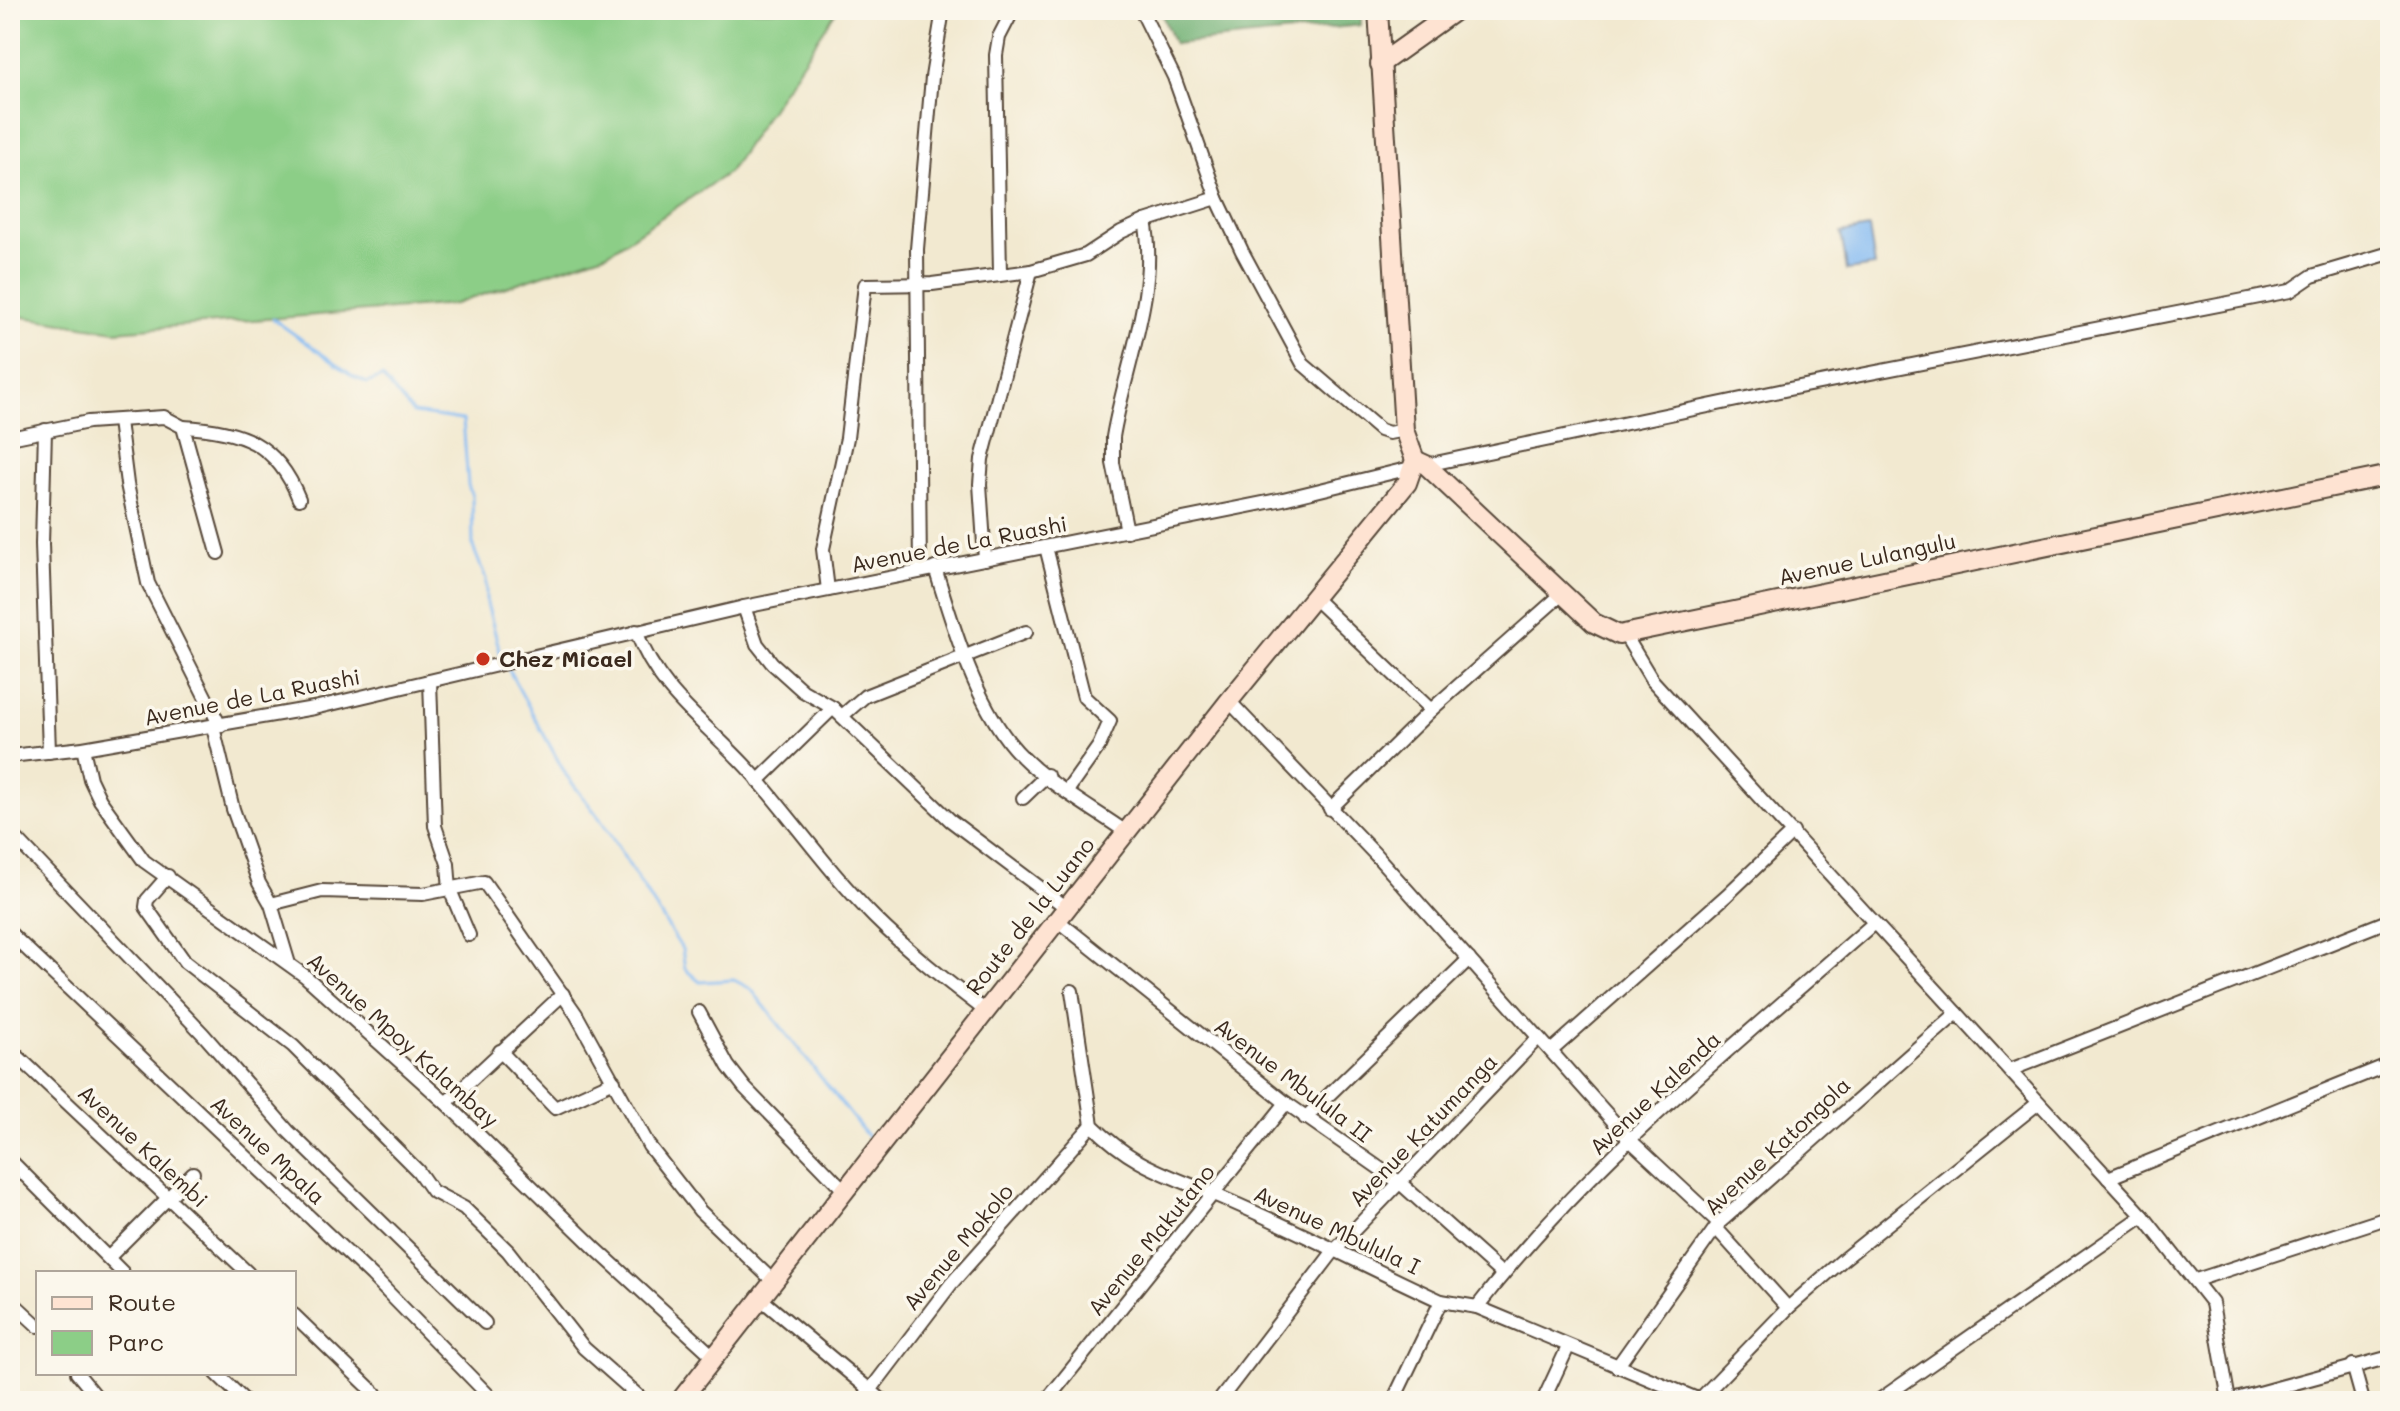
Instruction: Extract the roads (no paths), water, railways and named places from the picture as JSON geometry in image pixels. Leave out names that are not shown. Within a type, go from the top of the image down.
[{"type":"street","points":[[920,571],[918,284],[929,109],[943,10]]},
{"type":"street","points":[[1000,274],[996,55],[999,37],[1013,10]]},
{"type":"street","points":[[1141,10],[1174,77],[1217,198],[1255,278],[1303,364],[1380,430],[1389,433],[1404,430]]},
{"type":"street","points":[[1378,10],[1404,430],[1419,464],[1600,628],[1625,635],[1652,680],[2010,1070],[2037,1104],[2143,1216],[2212,1303],[2229,1401],[2390,1357]]},
{"type":"street","points":[[1380,64],[1456,10]]},
{"type":"street","points":[[828,590],[823,549],[847,438],[862,289],[869,283],[918,284],[1031,271],[1086,255],[1121,232],[1145,221],[1217,198]]},
{"type":"street","points":[[1127,531],[1113,463],[1113,437],[1147,275],[1150,244],[1145,221]]},
{"type":"street","name":"Avenue de La Ruashi","points":[[10,756],[83,748],[216,726],[506,664],[744,607],[1127,531],[1419,464],[2290,291],[2312,276],[2390,253]]},
{"type":"street","points":[[985,559],[980,484],[982,459],[1031,271]]},
{"type":"street","points":[[10,438],[88,422],[164,417],[183,427],[225,431],[268,452],[289,476],[299,499]]},
{"type":"street","points":[[119,421],[127,484],[148,583],[216,726],[233,809],[259,883],[271,904],[289,964]]},
{"type":"street","points":[[183,427],[218,553]]},
{"type":"street","points":[[45,430],[42,544],[49,752]]},
{"type":"street","name":"Route de la Luano","points":[[680,1401],[1229,701],[1315,599],[1419,464]]},
{"type":"street","name":"Avenue Lulangulu","points":[[1625,635],[2390,475]]},
{"type":"street","points":[[1046,547],[1084,697],[1110,721],[1099,746],[1067,791]]},
{"type":"street","points":[[935,568],[964,657],[1010,744],[1067,791],[1126,832]]},
{"type":"street","points":[[1330,809],[1431,710],[1563,593]]},
{"type":"street","points":[[1315,599],[1431,710]]},
{"type":"street","name":"Avenue Mbulula II","points":[[744,607],[764,655],[803,691],[837,712],[950,820],[1286,1103],[1399,1182],[1502,1274]]},
{"type":"street","points":[[636,631],[646,659],[661,682],[758,781],[875,918],[929,968],[987,1012]]},
{"type":"street","points":[[758,781],[837,712],[865,696],[1026,632]]},
{"type":"street","points":[[430,681],[435,826],[448,864],[450,890],[469,935]]},
{"type":"street","points":[[1229,701],[1469,959],[1630,1140],[1717,1226],[1788,1308]]},
{"type":"street","name":"Avenue Mpoy Kalambay","points":[[83,748],[90,779],[100,800],[138,853],[289,964],[446,1103],[597,1250],[714,1357]]},
{"type":"street","points":[[1023,798],[1047,775]]},
{"type":"street","points":[[10,832],[79,908],[203,1034],[288,1131],[485,1323]]},
{"type":"street","points":[[1551,1051],[1727,895],[1793,832]]},
{"type":"street","points":[[168,876],[147,900],[146,907],[185,962],[302,1054],[418,1171],[432,1191],[464,1208],[508,1251],[584,1348],[644,1401]]},
{"type":"street","points":[[271,904],[322,891],[419,894],[480,882],[488,885],[527,948],[563,994],[644,1137],[686,1195],[774,1282]]},
{"type":"street","points":[[2010,1070],[2390,920]]},
{"type":"street","name":"Avenue Kalenda","points":[[1477,1307],[1502,1274],[1630,1140],[1874,923]]},
{"type":"street","name":"Avenue Mpala","points":[[10,933],[352,1257],[494,1401]]},
{"type":"street","points":[[1305,1118],[1469,959]]},
{"type":"street","points":[[1072,991],[1092,1125]]},
{"type":"street","points":[[446,1103],[563,994]]},
{"type":"street","points":[[699,1012],[728,1066],[745,1088],[844,1190]]},
{"type":"street","name":"Avenue Katongola","points":[[1617,1367],[1717,1226],[1957,1013]]},
{"type":"street","name":"Avenue Katumanga","points":[[1219,1401],[1333,1252],[1538,1038]]},
{"type":"street","name":"Avenue Kalembi","points":[[10,1049],[246,1271]]},
{"type":"street","points":[[500,1051],[555,1108],[614,1081]]},
{"type":"street","points":[[2108,1178],[2390,1064]]},
{"type":"street","name":"Avenue Makutano","points":[[1046,1401],[1286,1103]]},
{"type":"street","points":[[1694,1400],[1788,1308],[2037,1104]]},
{"type":"street","name":"Avenue Mbulula I","points":[[1092,1125],[1146,1167],[1213,1194],[1441,1301],[1477,1307],[1694,1400]]},
{"type":"street","name":"Avenue Mokolo","points":[[866,1396],[951,1284],[1092,1125]]},
{"type":"street","points":[[10,1160],[121,1271]]},
{"type":"street","points":[[109,1257],[193,1173]]},
{"type":"street","points":[[1878,1401],[2143,1216]]},
{"type":"street","points":[[2196,1280],[2390,1217]]},
{"type":"street","points":[[761,1299],[866,1396],[883,1401]]},
{"type":"street","points":[[10,1300],[36,1324]]},
{"type":"street","points":[[1393,1401],[1441,1301]]},
{"type":"street","points":[[296,1317],[383,1401]]},
{"type":"street","points":[[1543,1401],[1568,1347]]},
{"type":"street","points":[[2353,1365],[2363,1401]]},
{"type":"street","points":[[79,1375],[100,1401]]},
{"type":"street","points":[[218,1375],[245,1401]]},
{"type":"water","points":[[1869,228],[1875,266],[1847,270],[1841,233]]},
{"type":"waterway","points":[[273,319],[353,376],[367,383],[382,377],[413,413],[463,420],[468,485],[472,496],[473,547],[486,579],[486,600],[502,659]]},
{"type":"waterway","points":[[506,665],[566,775],[600,819],[682,949],[685,969],[700,982],[734,980],[751,989],[868,1137]]},
{"type":"place","name":"Chez Micael","points":[[483,659]]}]
